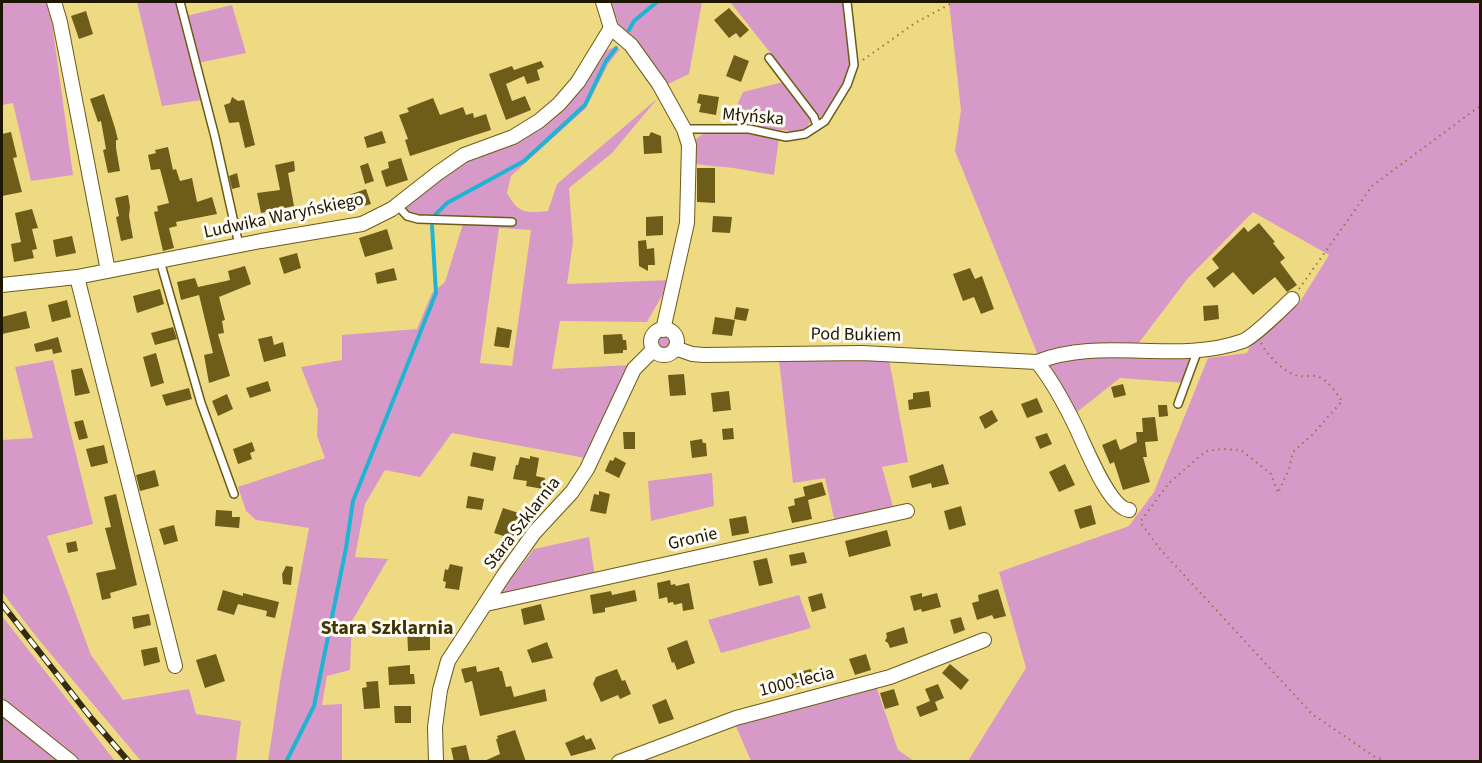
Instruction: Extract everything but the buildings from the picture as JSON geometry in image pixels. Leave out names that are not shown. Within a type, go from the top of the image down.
[{"type":"street","points":[[54,2],[60,22],[108,271]]},
{"type":"street","points":[[603,2],[611,28],[631,45],[660,84],[684,129],[689,145],[687,223],[663,330]]},
{"type":"street","name":"Ludwika Waryńskiego","points":[[2,285],[78,277],[239,245],[362,224],[398,205],[464,155],[513,137],[539,121],[559,104],[578,82],[611,28]]},
{"type":"street","points":[[78,277],[175,666]]},
{"type":"street","name":"Pod Bukiem","points":[[675,348],[692,354],[704,355],[862,353],[1037,362],[1055,355],[1087,350],[1196,351],[1245,340],[1292,299]]},
{"type":"street","points":[[663,330],[674,335],[675,348],[667,355],[653,350],[652,339],[656,332],[663,330]]},
{"type":"street","name":"Stara Szklarnia","points":[[436,762],[435,728],[440,690],[448,661],[534,533],[577,484],[587,469],[634,369],[653,350]]},
{"type":"street","points":[[1037,362],[1047,374],[1073,420],[1104,485],[1118,506],[1129,510]]},
{"type":"street","name":"Gronie","points":[[486,604],[908,511]]},
{"type":"street","name":"1000-lecia","points":[[619,762],[736,718],[890,677],[984,640]]},
{"type":"street","points":[[2,707],[71,762]]},
{"type":"lane","points":[[180,2],[215,137],[239,245]]},
{"type":"lane","points":[[769,58],[814,117],[817,126],[825,121],[847,84],[855,65],[847,2]]},
{"type":"lane","name":"Młyńska","points":[[684,129],[749,129],[786,136],[805,134],[817,126]]},
{"type":"lane","points":[[398,205],[407,216],[418,219],[512,222]]},
{"type":"lane","points":[[160,261],[201,403],[234,495]]},
{"type":"lane","points":[[1178,404],[1196,351]]},
{"type":"path","points":[[855,65],[915,23],[954,2]]},
{"type":"path","points":[[1292,299],[1372,186],[1480,106]]},
{"type":"path","points":[[1255,332],[1264,350],[1279,364],[1295,375],[1320,377],[1342,401],[1313,434],[1293,452],[1289,469],[1278,493],[1271,474],[1241,450],[1206,451],[1169,483],[1140,522],[1160,549],[1312,714],[1375,757],[1389,762]]},
{"type":"shaded area","points":[[2,2],[46,2],[52,23],[73,175],[31,181],[13,103],[2,105]]},
{"type":"shaded area","points":[[137,2],[178,2],[182,17],[232,5],[246,53],[193,64],[202,100],[162,106]]},
{"type":"shaded area","points":[[610,2],[702,2],[689,74],[668,84],[650,58],[619,25]]},
{"type":"shaded area","points":[[730,2],[844,2],[851,66],[844,84],[824,116],[820,118]]},
{"type":"shaded area","points":[[949,2],[1480,2],[1480,761],[968,761],[1026,668],[999,572],[1129,526],[1154,492],[1208,358],[1247,353],[1254,337],[1298,305],[1329,255],[1253,212],[1188,278],[1128,357],[1184,355],[1192,362],[1186,383],[1120,378],[1077,412],[1037,353],[955,151],[961,110]]},
{"type":"shaded area","points":[[612,48],[620,49],[608,64],[586,108],[511,176],[507,193],[515,205],[523,211],[548,211],[557,184],[658,98],[612,153],[569,188],[573,242],[567,284],[671,280],[647,322],[560,321],[552,369],[631,365],[585,458],[452,433],[420,477],[385,470],[365,504],[355,557],[388,559],[352,621],[350,670],[327,676],[322,705],[342,704],[342,761],[268,761],[281,676],[309,528],[256,520],[246,511],[238,487],[325,458],[317,436],[318,410],[301,367],[342,360],[342,335],[417,329],[432,293],[445,282],[463,224],[412,214],[405,207],[437,179],[474,157],[525,139],[565,105],[602,52]],"holes":[[[499,228],[531,230],[512,366],[480,363]]]},
{"type":"shaded area","points":[[783,82],[808,114],[810,122],[805,128],[800,131],[787,131],[729,123],[743,92]]},
{"type":"shaded area","points":[[712,132],[737,132],[779,138],[774,175],[694,164],[694,145],[700,136]]},
{"type":"shaded area","points":[[661,334],[667,334],[672,342],[670,348],[661,350],[656,345],[656,339]]},
{"type":"shaded area","points":[[889,359],[908,462],[882,467],[894,510],[835,523],[825,478],[793,483],[779,360]]},
{"type":"shaded area","points":[[53,360],[93,524],[47,536],[91,655],[123,700],[189,689],[196,714],[241,721],[236,761],[141,761],[39,640],[2,592],[2,440],[33,438],[15,367]]},
{"type":"shaded area","points":[[712,473],[714,506],[651,521],[648,481]]},
{"type":"shaded area","points":[[589,537],[595,577],[505,596],[500,593],[534,549]]},
{"type":"shaded area","points":[[799,595],[811,628],[721,653],[708,620]]},
{"type":"shaded area","points":[[2,616],[115,761],[2,761]]},
{"type":"shaded area","points":[[876,686],[898,750],[914,761],[751,761],[735,724]]},
{"type":"waterway","points":[[629,30],[634,21],[657,2]]},
{"type":"waterway","points":[[436,214],[447,203],[524,161],[585,105],[606,61],[616,48]]},
{"type":"waterway","points":[[286,762],[314,706],[346,548],[353,501],[436,293],[432,226]]},
{"type":"railway","points":[[2,604],[92,719],[129,762]]},
{"type":"district","name":"Stara Szklarnia","points":[[387,630]]}]
